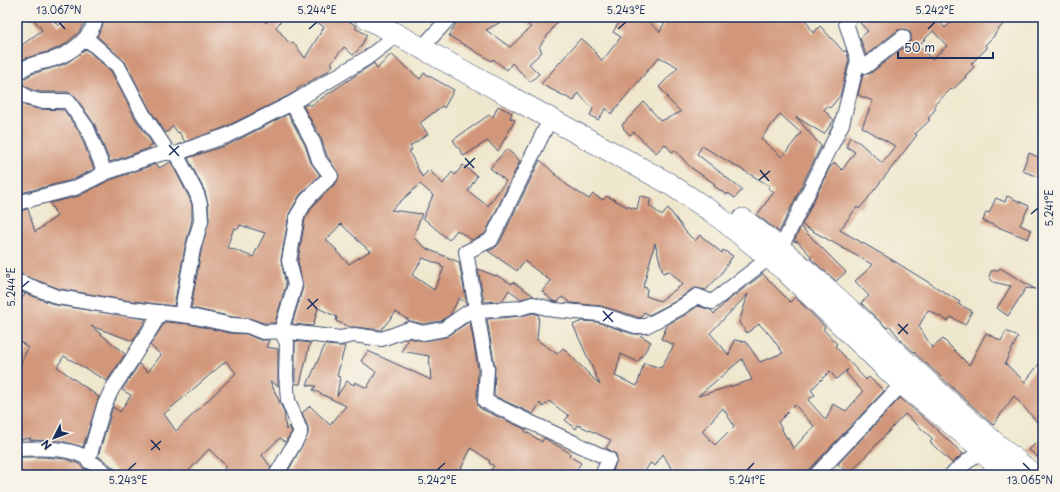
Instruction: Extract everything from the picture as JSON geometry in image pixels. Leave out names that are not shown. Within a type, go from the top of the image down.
[{"type":"highway","points":[[365,17],[429,40],[669,170],[726,206],[768,238],[774,254],[784,270],[902,384],[977,445],[980,451],[1010,475]]},
{"type":"highway","points":[[393,26],[550,118],[668,183],[774,254],[807,272],[997,446],[1034,475]]},
{"type":"street","points":[[17,74],[21,69],[54,58],[69,51],[86,38],[97,17]]},
{"type":"street","points":[[429,40],[450,17]]},
{"type":"street","points":[[17,281],[58,297],[123,308],[181,315],[232,325],[248,326],[264,332],[281,331],[340,338],[354,335],[382,338],[409,329],[423,333],[444,329],[468,312],[520,308],[533,304],[554,310],[599,314],[629,324],[646,326],[680,308],[697,296],[712,302],[774,254],[842,124],[858,60],[846,19]]},
{"type":"street","points":[[17,203],[75,188],[105,173],[226,136],[292,103],[361,62],[393,26]]},
{"type":"street","points":[[858,60],[866,66],[903,37]]},
{"type":"street","points":[[86,38],[118,66],[143,114],[172,153],[197,194],[200,204],[201,221],[192,249],[181,315]]},
{"type":"street","points":[[17,90],[28,98],[40,101],[68,101],[87,128],[105,173]]},
{"type":"street","points":[[276,475],[300,434],[300,430],[288,400],[286,374],[287,343],[281,331],[295,285],[290,261],[297,216],[306,201],[332,176],[319,160],[313,142],[292,103]]},
{"type":"street","points":[[550,118],[491,240],[466,252],[487,369],[486,402],[609,459],[602,475]]},
{"type":"street","points":[[88,461],[104,406],[112,389],[161,312]]},
{"type":"street","points":[[816,475],[902,384]]},
{"type":"street","points":[[17,449],[51,449],[76,454],[84,457],[109,475]]},
{"type":"street","points":[[951,475],[980,451]]},
{"type":"building","points":[[32,17],[52,17],[58,26],[70,17],[88,17],[79,32],[64,45],[51,51],[26,58],[17,63],[17,49],[42,30]]},
{"type":"building","points":[[105,17],[260,17],[266,23],[270,17],[284,17],[276,27],[290,44],[293,42],[305,58],[324,27],[310,17],[341,17],[357,26],[355,28],[367,35],[360,48],[353,55],[344,47],[331,63],[333,65],[328,71],[288,96],[223,128],[185,142],[173,126],[166,133],[150,110],[125,62],[97,36]]},
{"type":"building","points":[[460,17],[510,17],[486,30],[510,47],[531,27],[518,17],[561,17],[539,47],[542,52],[529,64],[539,74],[530,82],[512,63],[507,70],[493,59],[492,61],[449,36]]},
{"type":"building","points":[[622,17],[644,17],[660,32],[667,17],[789,17],[791,20],[797,17],[804,17],[813,33],[820,26],[844,52],[846,50],[849,60],[840,96],[830,108],[827,106],[824,110],[834,120],[824,134],[796,117],[821,146],[779,232],[757,215],[774,192],[768,188],[770,186],[702,146],[697,154],[742,190],[735,198],[728,193],[727,195],[714,186],[715,184],[690,167],[675,150],[672,152],[665,144],[656,153],[634,132],[630,135],[623,128],[624,127],[622,125],[644,102],[661,121],[681,112],[667,98],[668,97],[659,87],[678,67],[659,57],[611,114],[606,108],[598,120],[590,115],[593,109],[578,93],[574,101],[541,84],[581,38],[591,47],[602,61],[621,37],[613,32]],"holes":[[[780,114],[801,133],[782,157],[761,139]]]},
{"type":"building","points":[[866,17],[935,17],[945,28],[957,17],[1009,17],[985,45],[987,48],[971,64],[974,67],[965,76],[966,77],[934,105],[936,108],[928,119],[930,120],[915,134],[917,135],[865,202],[859,209],[857,207],[840,230],[894,261],[960,302],[958,304],[972,311],[965,325],[951,317],[948,321],[928,310],[919,326],[932,348],[943,339],[969,365],[986,333],[1001,341],[1006,331],[1018,337],[1005,363],[1025,382],[1043,359],[1043,416],[1037,422],[1014,396],[993,425],[901,340],[890,326],[887,328],[861,303],[869,296],[855,281],[873,265],[802,225],[830,167],[835,163],[842,170],[855,152],[847,147],[850,137],[860,143],[882,163],[895,146],[862,127],[873,101],[858,95],[863,74],[871,73],[908,44],[911,40],[911,35],[906,29],[898,30],[866,55],[860,38],[868,31],[860,23]],"holes":[[[933,31],[947,46],[932,59],[918,46]]]},
{"type":"building","points":[[86,49],[111,71],[135,118],[153,145],[149,147],[150,148],[110,162],[95,125],[75,96],[68,92],[41,92],[32,90],[19,82],[32,74],[65,64]]},
{"type":"building","points":[[391,54],[420,79],[424,73],[454,90],[444,108],[442,106],[420,123],[428,134],[410,146],[412,150],[409,151],[422,177],[429,170],[443,184],[452,172],[455,175],[463,165],[477,176],[468,191],[488,206],[506,181],[490,168],[507,149],[520,161],[485,234],[472,240],[457,230],[449,240],[423,218],[433,195],[420,184],[391,210],[422,214],[413,237],[427,249],[459,262],[467,304],[459,298],[450,315],[441,321],[423,324],[410,321],[396,312],[381,330],[349,327],[336,321],[337,317],[318,308],[313,326],[292,324],[303,287],[298,261],[305,219],[313,206],[337,182],[339,175],[327,156],[321,138],[303,106],[308,104],[310,106],[374,63],[377,69]],"holes":[[[341,224],[370,251],[349,264],[326,240]],[[423,258],[441,265],[441,267],[444,268],[434,290],[412,275]]]},
{"type":"building","points":[[17,101],[26,106],[38,109],[64,110],[79,132],[94,169],[72,180],[17,194]]},
{"type":"building","points":[[498,106],[512,113],[510,118],[515,120],[498,151],[487,141],[464,156],[453,140],[489,115],[493,117]]},
{"type":"building","points":[[288,114],[305,145],[311,163],[320,175],[300,195],[289,214],[281,260],[286,285],[275,323],[264,323],[249,318],[233,317],[191,308],[201,251],[209,220],[208,204],[205,192],[188,158],[230,144]],"holes":[[[240,225],[265,233],[253,257],[227,247],[234,228],[238,229]]]},
{"type":"building","points":[[1029,153],[1043,159],[1043,178],[1022,171]]},
{"type":"building","points":[[540,160],[567,185],[589,199],[593,194],[603,200],[607,196],[626,206],[637,209],[640,196],[651,198],[649,205],[662,216],[668,208],[686,232],[695,241],[700,235],[722,253],[723,250],[733,256],[722,273],[706,290],[696,288],[692,289],[676,301],[649,315],[644,312],[641,318],[601,306],[571,303],[562,297],[558,302],[553,301],[542,291],[551,281],[524,261],[517,271],[488,251],[495,248],[499,244]],"holes":[[[655,243],[663,273],[669,271],[683,284],[660,301],[646,296],[647,288],[643,287]]]},
{"type":"building","points":[[171,162],[192,205],[192,220],[185,247],[174,306],[124,300],[60,289],[17,273],[18,253],[21,246],[17,244],[19,235],[17,232],[17,211],[28,209],[35,232],[57,216],[50,203],[79,196],[108,181],[156,164],[159,168]]},
{"type":"building","points":[[1007,196],[1029,206],[1020,225],[1031,230],[1028,239],[983,221],[986,212],[989,213],[996,198],[1005,202]]},
{"type":"building","points":[[801,227],[846,272],[836,281],[810,258],[812,257],[797,241],[794,241]]},
{"type":"building","points":[[1000,268],[1035,289],[1026,288],[1008,316],[997,308],[1011,286],[993,282],[989,277],[991,271],[998,270]]},
{"type":"building","points":[[478,269],[496,275],[512,284],[513,282],[534,296],[521,299],[509,290],[502,301],[484,302]]},
{"type":"building","points":[[763,274],[790,302],[795,297],[825,327],[823,329],[837,344],[835,346],[866,380],[869,377],[884,391],[804,475],[675,475],[663,454],[655,466],[650,463],[643,475],[613,475],[612,474],[617,459],[616,454],[606,448],[611,440],[578,425],[576,429],[565,420],[569,416],[549,401],[543,407],[540,403],[533,414],[494,396],[495,368],[487,319],[521,316],[533,313],[539,315],[537,340],[557,354],[563,348],[600,385],[573,325],[582,321],[597,322],[633,334],[638,334],[651,342],[638,362],[621,354],[615,376],[637,386],[644,363],[661,368],[674,345],[661,339],[668,324],[698,306],[711,310],[714,314],[727,301]],"holes":[[[748,294],[739,323],[747,333],[759,324],[770,335],[783,353],[760,362],[746,342],[734,340],[729,355],[710,333]],[[742,359],[752,380],[698,396]],[[848,369],[846,373],[863,392],[846,411],[833,404],[826,420],[808,400],[815,395],[811,390],[830,371],[836,379]],[[795,405],[814,426],[793,449],[788,438],[787,439],[778,422]],[[723,408],[734,426],[715,445],[702,431]]]},
{"type":"building","points":[[22,292],[56,305],[146,319],[133,341],[91,326],[125,354],[107,381],[64,356],[57,367],[99,397],[83,447],[61,441],[29,440],[31,438],[17,440],[17,372],[28,348],[17,339],[17,303],[26,294]]},
{"type":"building","points":[[470,321],[478,369],[478,406],[481,409],[525,429],[525,431],[542,442],[544,438],[570,453],[569,456],[581,463],[573,475],[487,475],[494,466],[489,463],[490,461],[471,448],[458,475],[286,475],[308,434],[308,427],[302,413],[310,406],[330,425],[346,406],[313,390],[316,386],[307,385],[325,345],[345,346],[337,376],[340,377],[337,396],[347,381],[354,385],[355,382],[367,388],[376,372],[361,361],[368,351],[431,380],[429,356],[402,351],[407,341],[406,339],[409,338],[424,341],[446,337]]},
{"type":"building","points":[[165,322],[189,324],[230,333],[246,334],[260,340],[269,340],[266,347],[278,349],[278,386],[270,381],[284,412],[286,430],[289,426],[292,432],[285,442],[280,438],[262,455],[271,467],[268,475],[221,475],[226,466],[209,449],[185,475],[117,475],[114,468],[98,456],[113,407],[120,412],[131,395],[122,390],[139,364],[148,372],[161,355],[150,345]],"holes":[[[226,361],[236,373],[176,431],[164,414]]]},
{"type":"building","points":[[295,341],[310,343],[300,384],[295,384]]},
{"type":"building","points":[[900,398],[963,454],[952,463],[930,442],[933,439],[905,414],[849,474],[838,464]]},
{"type":"building","points":[[1037,442],[1043,447],[1043,461],[1029,450]]},
{"type":"building","points":[[18,457],[66,459],[79,464],[92,473],[91,475],[17,475]]}]
